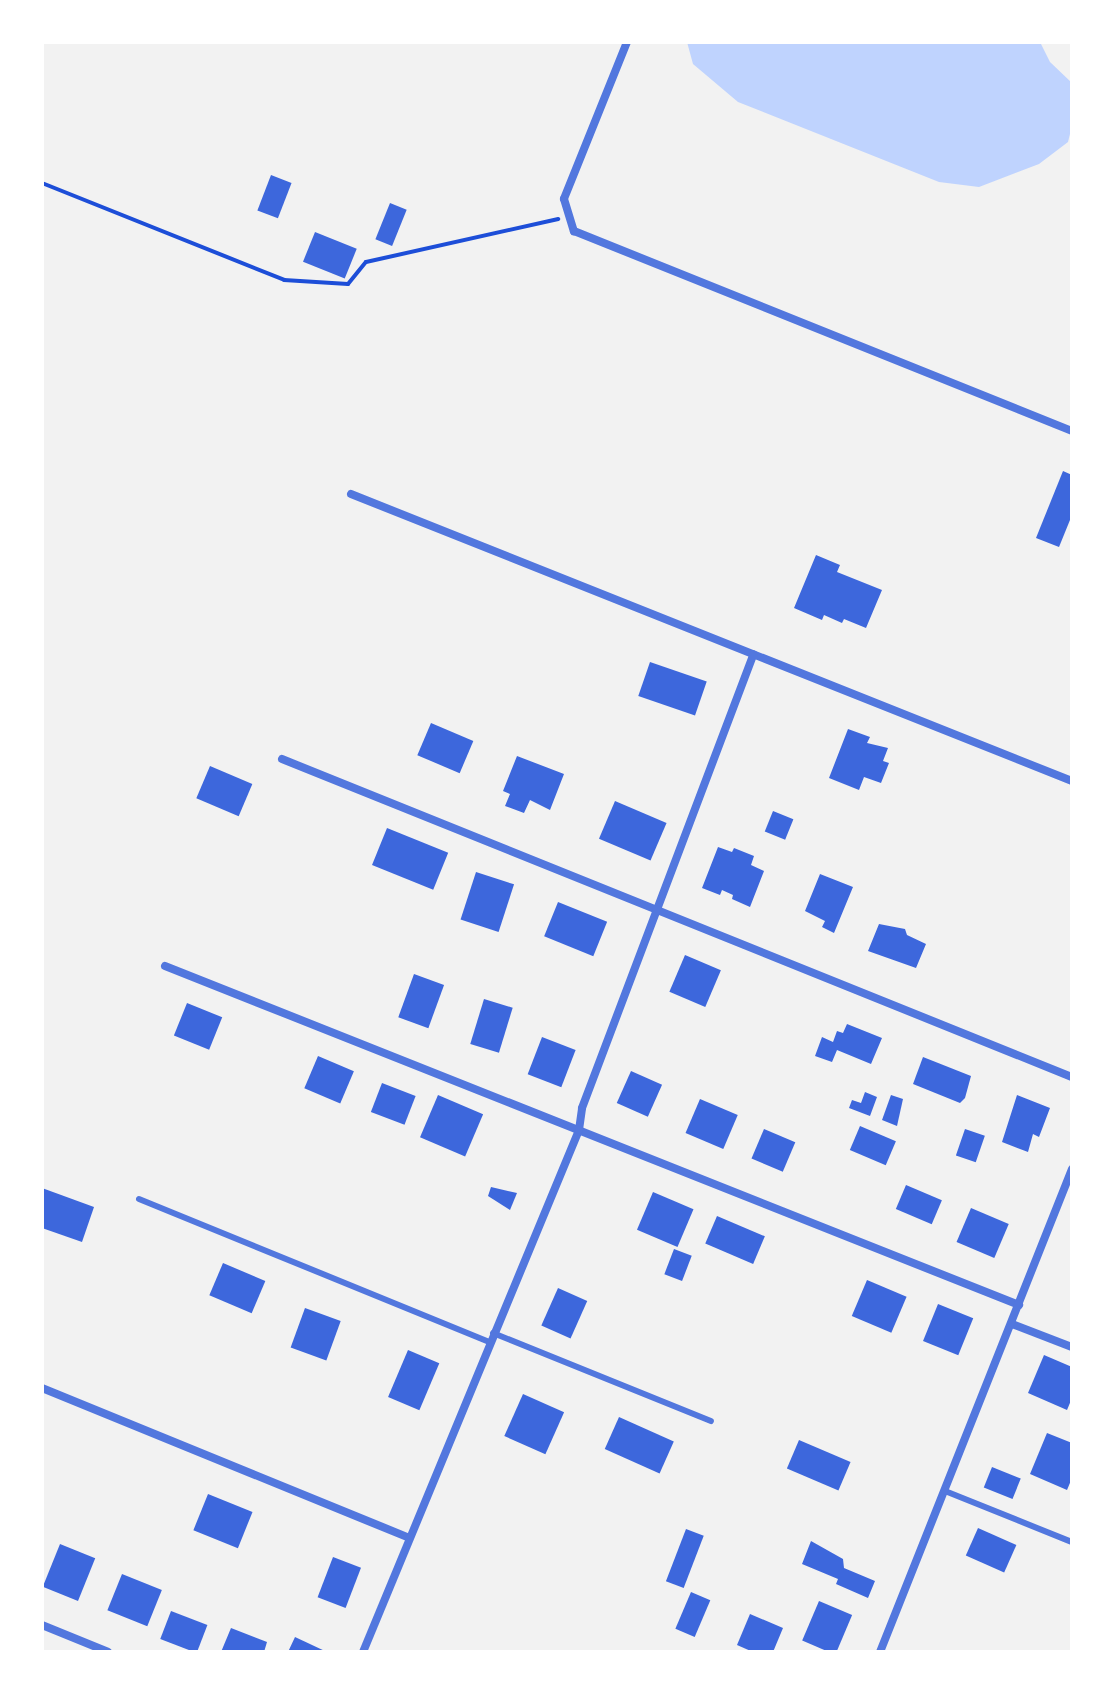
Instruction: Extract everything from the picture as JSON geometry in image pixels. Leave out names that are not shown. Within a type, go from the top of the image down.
[{"type":"street","points":[[627,42],[564,199],[574,231],[1072,431]]},
{"type":"street","points":[[351,494],[1072,781]]},
{"type":"street","points":[[363,1652],[579,1130],[582,1108],[754,654]]},
{"type":"street","points":[[282,759],[1072,1077]]},
{"type":"street","points":[[165,966],[1019,1305]]},
{"type":"street","points":[[880,1652],[1072,1169]]},
{"type":"street","points":[[1012,1324],[1072,1347]]},
{"type":"street","points":[[42,1388],[409,1538]]},
{"type":"street","points":[[42,1625],[108,1652]]},
{"type":"lane","points":[[139,1199],[711,1421]]},
{"type":"lane","points":[[945,1491],[1072,1542]]},
{"type":"path","points":[[42,183],[284,280],[348,284],[366,262],[570,216]]},
{"type":"water","points":[[687,42],[1040,42],[1050,62],[1072,83],[1072,126],[1068,142],[1039,164],[979,187],[939,182],[738,102],[693,64]]},
{"type":"building","points":[[271,175],[292,183],[278,218],[257,210]]},
{"type":"building","points":[[390,203],[407,210],[392,246],[375,239]]},
{"type":"building","points":[[315,232],[357,249],[345,279],[303,262]]},
{"type":"building","points":[[1063,471],[1072,475],[1072,515],[1059,547],[1036,538]]},
{"type":"building","points":[[816,555],[840,565],[837,572],[882,590],[866,628],[824,615],[822,620],[794,608]]},
{"type":"building","points":[[650,662],[707,682],[695,716],[638,696]]},
{"type":"building","points":[[431,723],[473,741],[460,773],[417,755]]},
{"type":"building","points":[[848,729],[870,737],[867,743],[888,748],[883,761],[889,763],[881,783],[864,777],[859,790],[829,778]]},
{"type":"building","points":[[517,756],[564,774],[550,810],[530,800],[524,813],[505,806],[510,794],[503,791]]},
{"type":"building","points":[[210,766],[252,784],[239,816],[196,798]]},
{"type":"building","points":[[615,801],[667,823],[651,861],[599,839]]},
{"type":"building","points":[[773,811],[793,819],[785,840],[765,831]]},
{"type":"building","points":[[387,828],[448,853],[433,890],[372,865]]},
{"type":"building","points":[[718,847],[732,852],[734,848],[754,856],[751,865],[764,871],[750,907],[732,899],[733,895],[722,890],[720,895],[702,888]]},
{"type":"building","points":[[476,872],[514,884],[499,932],[461,920]]},
{"type":"building","points":[[820,874],[853,887],[834,933],[822,927],[825,921],[805,911]]},
{"type":"building","points":[[558,902],[607,922],[593,956],[544,936]]},
{"type":"building","points":[[879,924],[905,929],[907,935],[926,944],[916,968],[868,951]]},
{"type":"building","points":[[685,955],[721,970],[705,1007],[669,992]]},
{"type":"building","points":[[414,974],[444,985],[428,1028],[398,1017]]},
{"type":"building","points":[[484,999],[513,1008],[499,1053],[470,1044]]},
{"type":"building","points":[[187,1003],[222,1017],[209,1050],[174,1035]]},
{"type":"building","points":[[847,1024],[882,1038],[871,1064],[837,1050],[832,1062],[815,1056],[822,1037],[833,1042],[837,1031],[843,1033]]},
{"type":"building","points":[[542,1037],[576,1050],[561,1087],[528,1074]]},
{"type":"building","points":[[318,1056],[354,1071],[340,1103],[304,1088]]},
{"type":"building","points":[[923,1057],[971,1076],[965,1098],[960,1103],[913,1084]]},
{"type":"building","points":[[631,1071],[662,1085],[648,1117],[617,1103]]},
{"type":"building","points":[[382,1083],[416,1096],[404,1125],[371,1112]]},
{"type":"building","points":[[865,1092],[877,1097],[870,1116],[849,1108],[852,1100],[861,1103]]},
{"type":"building","points":[[438,1095],[483,1114],[465,1156],[420,1137]]},
{"type":"building","points":[[891,1095],[903,1099],[897,1126],[882,1120]]},
{"type":"building","points":[[1017,1095],[1050,1108],[1039,1137],[1033,1134],[1028,1152],[1002,1142]]},
{"type":"building","points":[[700,1099],[738,1115],[723,1149],[686,1133]]},
{"type":"building","points":[[860,1126],[896,1141],[886,1165],[850,1150]]},
{"type":"building","points":[[764,1129],[795,1142],[783,1172],[751,1158]]},
{"type":"building","points":[[965,1129],[985,1136],[976,1162],[956,1155]]},
{"type":"building","points":[[906,1185],[942,1200],[932,1224],[896,1209]]},
{"type":"building","points":[[491,1187],[517,1193],[510,1210],[488,1196]]},
{"type":"building","points":[[42,1188],[94,1207],[82,1242],[42,1228]]},
{"type":"building","points":[[653,1192],[694,1209],[677,1247],[637,1230]]},
{"type":"building","points":[[971,1208],[1009,1224],[994,1258],[957,1242]]},
{"type":"building","points":[[717,1216],[765,1236],[753,1264],[705,1244]]},
{"type":"building","points":[[674,1249],[692,1256],[682,1281],[664,1274]]},
{"type":"building","points":[[223,1263],[265,1281],[252,1313],[209,1295]]},
{"type":"building","points":[[867,1280],[907,1297],[891,1333],[852,1316]]},
{"type":"building","points":[[558,1288],[587,1301],[571,1338],[541,1325]]},
{"type":"building","points":[[938,1304],[973,1318],[958,1355],[923,1341]]},
{"type":"building","points":[[305,1308],[341,1321],[326,1360],[291,1347]]},
{"type":"building","points":[[408,1350],[439,1363],[419,1410],[388,1397]]},
{"type":"building","points":[[1044,1355],[1072,1367],[1072,1398],[1067,1410],[1028,1393]]},
{"type":"building","points":[[523,1394],[564,1412],[545,1454],[504,1436]]},
{"type":"building","points":[[619,1417],[674,1441],[660,1473],[605,1449]]},
{"type":"building","points":[[1047,1433],[1072,1443],[1072,1478],[1067,1490],[1030,1474]]},
{"type":"building","points":[[799,1440],[851,1462],[838,1490],[787,1469]]},
{"type":"building","points":[[992,1467],[1021,1479],[1013,1499],[984,1487]]},
{"type":"building","points":[[208,1494],[253,1512],[238,1548],[193,1530]]},
{"type":"building","points":[[978,1528],[1016,1545],[1004,1572],[966,1555]]},
{"type":"building","points":[[686,1529],[704,1536],[684,1588],[666,1581]]},
{"type":"building","points":[[811,1541],[843,1559],[844,1568],[875,1581],[868,1598],[836,1584],[838,1579],[802,1564]]},
{"type":"building","points":[[60,1544],[95,1558],[78,1601],[43,1587]]},
{"type":"building","points":[[333,1557],[361,1568],[346,1608],[318,1597]]},
{"type":"building","points":[[122,1574],[162,1590],[147,1626],[107,1610]]},
{"type":"building","points":[[691,1592],[710,1600],[695,1637],[675,1629]]},
{"type":"building","points":[[819,1601],[852,1615],[836,1652],[802,1641]]},
{"type":"building","points":[[171,1611],[207,1625],[197,1652],[160,1639]]},
{"type":"building","points":[[750,1614],[783,1628],[773,1652],[753,1652],[737,1645]]},
{"type":"building","points":[[231,1628],[267,1642],[264,1652],[221,1652]]},
{"type":"building","points":[[295,1637],[327,1652],[288,1652]]}]
